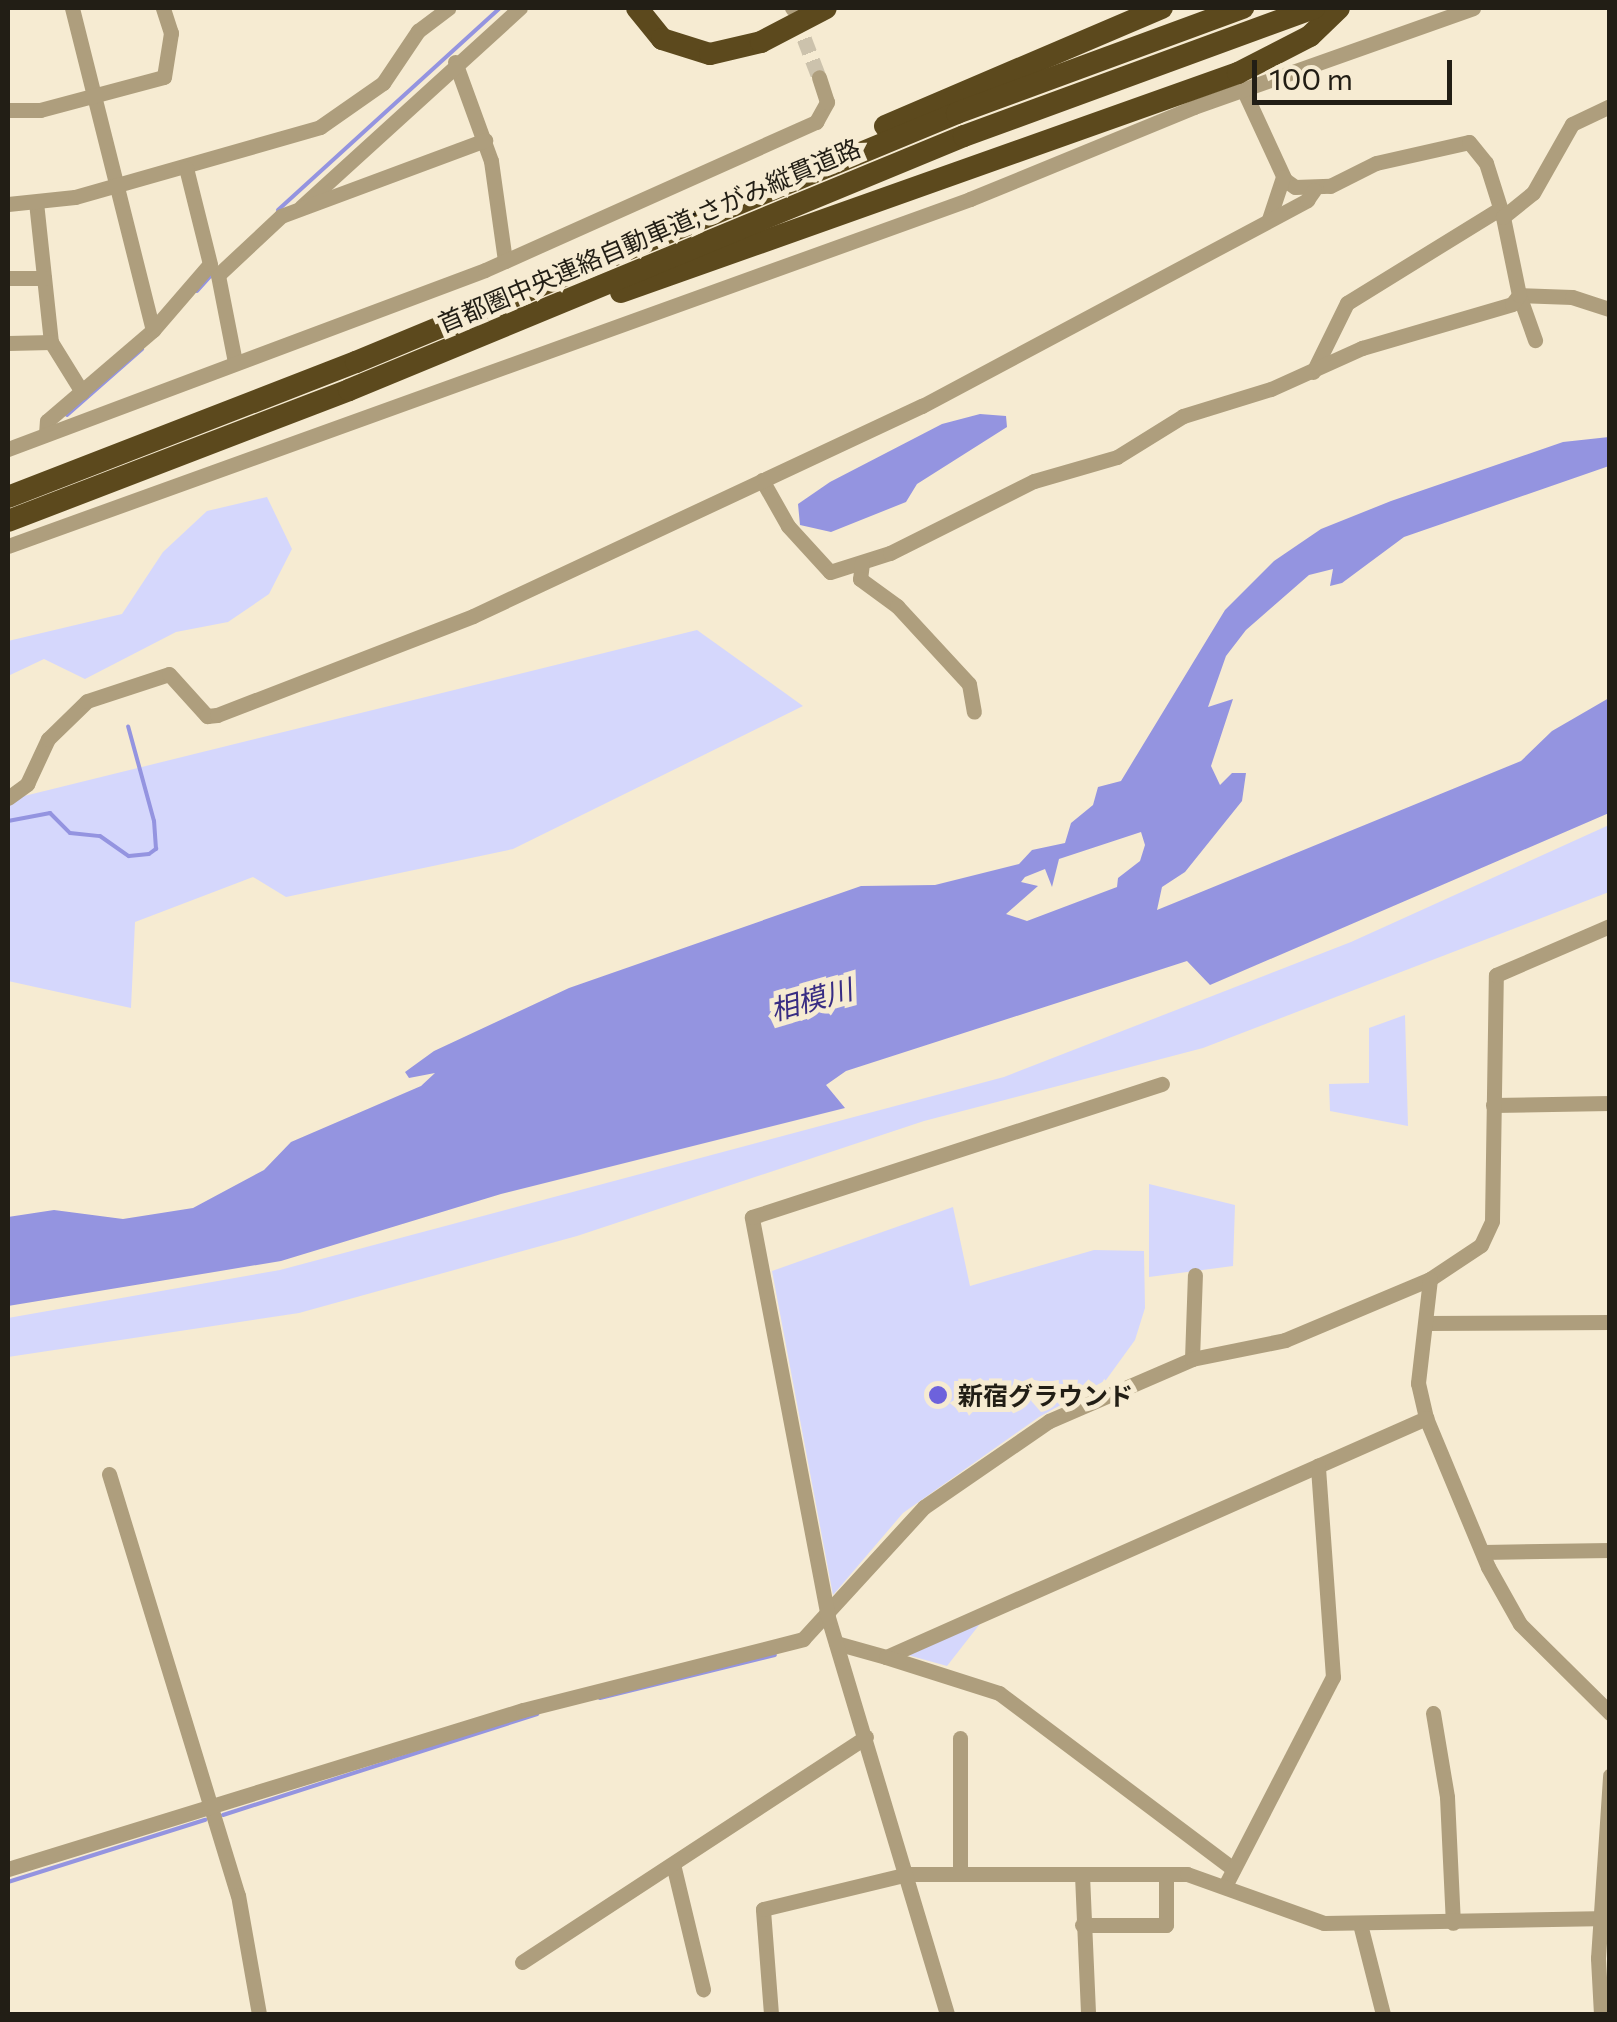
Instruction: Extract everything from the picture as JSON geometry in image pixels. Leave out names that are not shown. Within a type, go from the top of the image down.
[{"type":"highway","points":[[637,8],[662,39],[710,54],[748,47],[826,8]]},
{"type":"highway","points":[[703,216],[870,134],[1162,8]]},
{"type":"highway","name":"首都圏中央連絡自動車道;さがみ縦貫道路","points":[[8,496],[356,362],[703,216],[1243,8]]},
{"type":"highway","name":"首都圏中央連絡自動車道;さがみ縦貫道路","points":[[8,521],[350,390],[854,179],[1314,8]]},
{"type":"highway","points":[[350,390],[1238,72],[1310,36],[1338,8]]},
{"type":"street","points":[[72,8],[152,330]]},
{"type":"street","points":[[8,110],[40,110],[164,78],[171,33],[163,8]]},
{"type":"street","points":[[8,204],[116,187],[320,127],[382,83],[418,31],[448,8]]},
{"type":"street","points":[[301,207],[455,62],[520,8]]},
{"type":"street","points":[[8,546],[970,199],[1243,88],[1473,8]]},
{"type":"street","points":[[455,62],[485,140],[505,262]]},
{"type":"street","points":[[8,448],[505,262],[816,122],[827,102],[819,78]]},
{"type":"street","points":[[1243,88],[1283,177],[1314,190]]},
{"type":"street","points":[[1313,372],[1347,303],[1533,193],[1572,124],[1610,106]]},
{"type":"street","points":[[235,362],[218,275],[281,216],[485,140]]},
{"type":"street","points":[[8,798],[27,784],[48,738],[87,701],[169,674],[206,716],[235,711],[473,616],[922,406],[1268,219],[1314,190],[1403,155],[1469,142],[1486,163],[1518,295],[1536,340]]},
{"type":"street","points":[[46,434],[47,421],[152,330],[210,264],[186,168]]},
{"type":"street","points":[[1268,219],[1283,177]]},
{"type":"street","points":[[36,202],[51,342],[82,392]]},
{"type":"street","points":[[8,278],[44,278]]},
{"type":"street","points":[[762,480],[788,526],[830,572],[862,563],[1034,481],[1117,457],[1183,416],[1313,372],[1362,348],[1478,317],[1518,295],[1572,297],[1610,309]]},
{"type":"street","points":[[8,342],[51,342]]},
{"type":"street","points":[[862,563],[860,579],[896,606],[970,684],[974,712]]},
{"type":"street","points":[[8,1870],[522,1710],[803,1639],[828,1617],[924,1507],[1049,1420],[1192,1360],[1286,1340],[1430,1278],[1488,1235],[1496,975],[1610,926]]},
{"type":"street","points":[[947,2014],[828,1617],[752,1217],[1162,1084]]},
{"type":"street","points":[[1493,1106],[1610,1103]]},
{"type":"street","points":[[1192,1360],[1195,1275]]},
{"type":"street","points":[[1430,1278],[1418,1383],[1426,1418],[1483,1552],[1533,1640],[1610,1713]]},
{"type":"street","points":[[1426,1323],[1610,1322]]},
{"type":"street","points":[[886,1657],[1426,1418]]},
{"type":"street","points":[[1230,1877],[1333,1678],[1318,1466]]},
{"type":"street","points":[[109,1474],[238,1895],[259,2014]]},
{"type":"street","points":[[1483,1552],[1610,1550]]},
{"type":"street","points":[[836,1643],[999,1693],[1230,1877],[1324,1923],[1605,1918]]},
{"type":"street","points":[[1434,1712],[1447,1797],[1453,1923]]},
{"type":"street","points":[[522,1962],[866,1737]]},
{"type":"street","points":[[960,1738],[960,1874]]},
{"type":"street","points":[[1601,2014],[1610,1775]]},
{"type":"street","points":[[673,1864],[703,1990]]},
{"type":"street","points":[[771,2014],[764,1909],[908,1874],[1230,1877]]},
{"type":"street","points":[[1082,1924],[1166,1926],[1166,1874]]},
{"type":"street","points":[[1082,1875],[1088,2014]]},
{"type":"street","points":[[1360,1924],[1383,2014]]},
{"type":"shaded area","points":[[267,497],[292,549],[269,594],[228,622],[176,632],[85,679],[44,659],[8,676],[8,641],[122,614],[163,552],[207,511]]},
{"type":"shaded area","points":[[697,630],[803,706],[513,849],[286,897],[253,877],[135,922],[131,1008],[8,981],[8,800]]},
{"type":"shaded area","points":[[1609,825],[1609,892],[1203,1048],[924,1121],[577,1236],[299,1313],[8,1357],[8,1318],[280,1270],[1004,1077],[1351,942]]},
{"type":"shaded area","points":[[1405,1015],[1408,1126],[1330,1111],[1329,1084],[1369,1083],[1369,1028]]},
{"type":"shaded area","points":[[1149,1184],[1235,1205],[1233,1266],[1149,1277]]},
{"type":"shaded area","name":"新宿グラウンド","points":[[953,1207],[970,1286],[1094,1250],[1144,1251],[1145,1308],[1135,1340],[1106,1380],[1039,1417],[903,1513],[833,1595],[772,1271]]},
{"type":"shaded area","points":[[983,1620],[947,1666],[904,1654]]},
{"type":"water","points":[[980,414],[1006,416],[1007,427],[917,484],[906,502],[831,532],[800,525],[798,504],[830,482],[942,424]]},
{"type":"water","name":"相模川","points":[[1609,437],[1609,466],[1404,537],[1342,583],[1330,586],[1333,569],[1309,575],[1246,630],[1226,656],[1208,707],[1233,699],[1211,766],[1220,785],[1232,773],[1246,773],[1242,801],[1185,872],[1162,887],[1157,910],[1521,761],[1552,731],[1609,698],[1609,813],[1210,985],[1187,961],[846,1071],[826,1085],[845,1108],[501,1194],[281,1261],[8,1306],[8,1217],[54,1210],[123,1219],[193,1208],[264,1170],[291,1142],[421,1086],[435,1073],[409,1078],[405,1072],[434,1051],[569,988],[861,886],[935,885],[1019,864],[1032,850],[1065,843],[1071,823],[1093,805],[1098,787],[1121,781],[1225,610],[1274,561],[1321,529],[1563,442]],"holes":[[[1141,832],[1145,845],[1140,861],[1118,878],[1117,887],[1027,921],[1006,914],[1038,886],[1021,882],[1025,877],[1045,869],[1052,887],[1059,859]]]},
{"type":"waterway","points":[[278,210],[500,8]]},
{"type":"waterway","points":[[197,291],[214,272]]},
{"type":"waterway","points":[[67,415],[142,349]]},
{"type":"waterway","points":[[8,821],[50,813],[70,833],[100,836],[129,856],[149,854],[156,849],[154,821],[128,726]]},
{"type":"waterway","points":[[600,1698],[775,1655]]},
{"type":"waterway","points":[[223,1815],[537,1714]]},
{"type":"waterway","points":[[8,1882],[205,1820]]},
{"type":"tunnel","points":[[796,17],[819,77]]},
{"type":"place","name":"新宿グラウンド","points":[[938,1395]]}]
